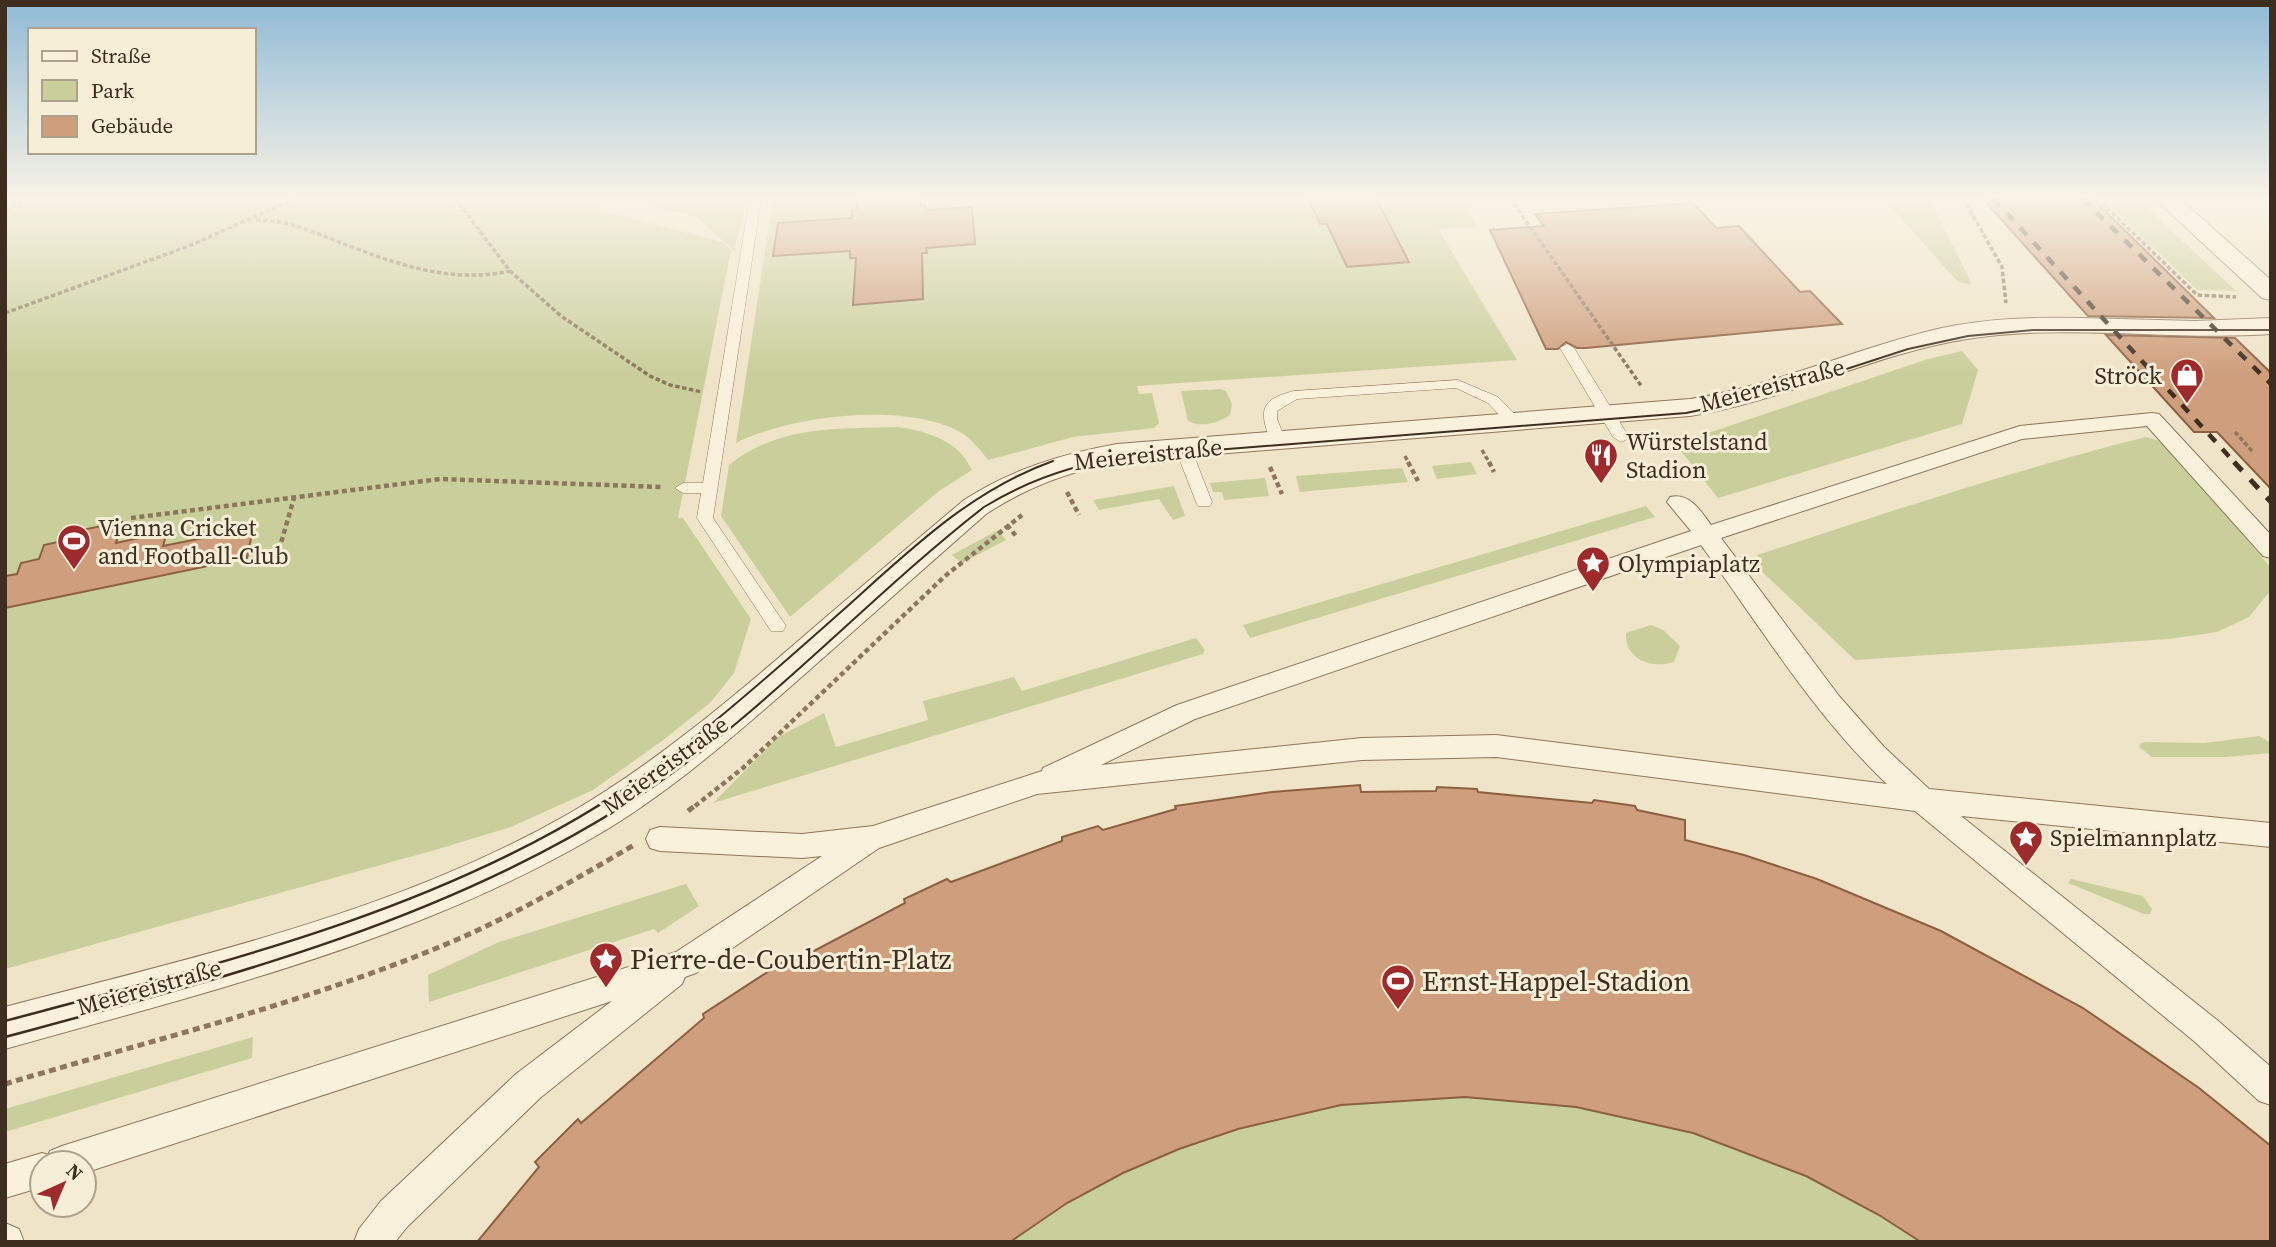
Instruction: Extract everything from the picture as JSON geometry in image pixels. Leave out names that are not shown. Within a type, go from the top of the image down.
[{"type":"street","points":[[2230,256],[2271,293]]},
{"type":"street","name":"Meiereistraße","points":[[5,1028],[348,932],[436,898],[507,866],[581,826],[640,789],[703,742],[975,508],[1003,487],[1030,474],[1069,461],[1117,453],[1183,448],[1277,458],[1515,423],[1614,426],[1663,411],[1731,400],[1906,346],[1970,331],[2052,327],[2271,326]]},
{"type":"street","points":[[660,839],[802,846],[873,838],[1038,783],[1186,712],[1705,535],[2020,433],[2152,419],[2271,550]]},
{"type":"street","points":[[1678,502],[1830,703],[1874,755],[1922,800],[2206,1031],[2271,1089]]},
{"type":"street","points":[[1038,783],[1362,749],[1496,746],[1922,800],[2271,835]]},
{"type":"street","points":[[372,1242],[394,1214],[528,1086],[685,963],[873,838]]},
{"type":"street","points":[[98,1151],[685,963]]},
{"type":"street","points":[[5,1181],[28,1174]]},
{"type":"lane","points":[[745,256],[705,518],[777,626]]},
{"type":"lane","points":[[1567,348],[1614,426]]},
{"type":"lane","points":[[1277,458],[1270,410],[1285,397],[1458,384],[1493,400],[1515,423]]},
{"type":"lane","points":[[1183,448],[1204,502]]},
{"type":"lane","points":[[683,488],[709,488]]},
{"type":"path","points":[[5,313],[164,256]]},
{"type":"path","points":[[375,256],[407,269],[493,277],[511,271]]},
{"type":"path","points":[[500,256],[511,271],[574,324],[641,370],[666,384],[723,398]]},
{"type":"path","points":[[1551,256],[1646,392]]},
{"type":"path","points":[[1995,256],[2001,267],[2008,315]]},
{"type":"path","points":[[2157,256],[2197,295],[2238,297]]},
{"type":"path","points":[[2235,432],[2252,452]]},
{"type":"path","points":[[1469,451],[1495,449]]},
{"type":"path","points":[[1482,450],[1494,472]]},
{"type":"path","points":[[1393,457],[1418,455]]},
{"type":"path","points":[[1405,456],[1418,481]]},
{"type":"path","points":[[1257,468],[1277,458],[1282,494]]},
{"type":"path","points":[[131,518],[440,479],[683,488]]},
{"type":"path","points":[[1056,496],[1078,489]]},
{"type":"path","points":[[1067,491],[1079,514]]},
{"type":"path","points":[[279,550],[294,498]]},
{"type":"path","points":[[708,798],[945,576],[1025,513]]},
{"type":"path","points":[[1007,525],[1016,536]]},
{"type":"green space","points":[[5,256],[730,256],[678,518],[683,518],[751,619],[734,673],[711,702],[593,790],[511,827],[5,969]]},
{"type":"green space","points":[[764,256],[1454,256],[1517,360],[1137,386],[1139,394],[1152,393],[1159,423],[1154,428],[1073,437],[988,460],[962,433],[939,423],[911,417],[881,415],[817,419],[759,433],[736,443]]},
{"type":"green space","points":[[1935,256],[1958,256],[1971,285],[1957,281]]},
{"type":"green space","points":[[2162,256],[2199,256],[2236,291],[2197,290]]},
{"type":"green space","points":[[1962,351],[1978,370],[1962,424],[1718,498],[1674,442],[1928,359]]},
{"type":"green space","points":[[1181,391],[1226,391],[1232,404],[1230,415],[1209,424],[1188,421]]},
{"type":"green space","points":[[898,427],[941,439],[959,451],[972,470],[939,491],[790,617],[721,516],[729,465],[768,442],[788,436],[831,429]]},
{"type":"green space","points":[[2146,437],[2157,440],[2172,452],[2271,568],[2271,590],[2249,617],[2217,632],[2169,639],[1855,660],[1752,562],[1760,560],[1757,555],[1902,508],[2048,463]]},
{"type":"green space","points":[[1471,462],[1477,474],[1437,479],[1432,466]]},
{"type":"green space","points":[[1402,468],[1408,482],[1300,492],[1296,476]]},
{"type":"green space","points":[[1265,478],[1269,496],[1224,500],[1222,492],[1213,492],[1210,483]]},
{"type":"green space","points":[[1174,486],[1185,516],[1173,520],[1159,499],[1099,510],[1093,500]]},
{"type":"green space","points":[[1646,506],[1655,517],[1250,638],[1243,625]]},
{"type":"green space","points":[[998,530],[1006,540],[962,563],[952,555]]},
{"type":"green space","points":[[1651,625],[1663,630],[1680,646],[1674,662],[1648,663],[1630,650],[1626,633]]},
{"type":"green space","points":[[1196,638],[1205,650],[1203,654],[713,803],[778,737],[824,713],[836,747],[928,720],[923,701],[1014,677],[1022,691]]},
{"type":"green space","points":[[2259,736],[2271,743],[2271,753],[2226,757],[2152,757],[2139,747],[2146,742],[2204,743]]},
{"type":"green space","name":"Ernst-Happel-Stadion","points":[[1360,785],[1364,806],[1399,805],[1396,792],[1436,791],[1437,787],[1635,806],[1637,810],[1685,820],[1685,840],[1765,863],[1844,891],[1921,923],[1996,959],[2139,1044],[2206,1093],[2271,1146],[2271,1242],[477,1242],[539,1168],[535,1162],[578,1119],[582,1122],[793,962],[904,903],[904,899],[947,879],[951,882],[1062,841],[1062,837],[1098,826],[1103,830],[1141,819],[1146,835],[1181,827],[1175,806],[1272,792]]},
{"type":"green space","points":[[2071,879],[2143,896],[2152,909],[2150,914],[2144,914],[2068,883]]},
{"type":"green space","points":[[686,884],[699,906],[658,933],[654,929],[429,1002],[428,975],[499,942]]},
{"type":"green space","points":[[253,1037],[252,1058],[5,1132],[5,1109]]},
{"type":"building","points":[[922,256],[923,299],[853,305],[856,258],[850,258]]},
{"type":"building","points":[[1342,256],[1406,256],[1409,262],[1347,267]]},
{"type":"building","points":[[1502,256],[1767,256],[1800,292],[1810,291],[1842,324],[1586,348],[1577,348],[1566,342],[1558,349],[1546,349]]},
{"type":"building","points":[[2034,256],[2151,256],[2214,318],[2088,316]]},
{"type":"building","points":[[2106,335],[2235,338],[2271,373],[2271,489],[2217,432],[2194,432]]},
{"type":"building","points":[[122,522],[116,543],[167,532],[163,546],[253,528],[247,558],[5,608],[5,576],[17,574],[21,563],[39,559],[44,545],[58,542],[61,534]]},
{"type":"building","name":"Ernst-Happel-Stadion","points":[[1360,785],[1361,792],[1436,791],[1437,787],[1477,789],[1478,792],[1592,803],[1594,800],[1635,806],[1637,810],[1685,820],[1685,840],[1744,855],[1817,879],[1941,931],[2083,1008],[2199,1088],[2271,1146],[2271,1242],[1921,1242],[1879,1215],[1806,1176],[1693,1133],[1576,1107],[1465,1097],[1341,1105],[1238,1129],[1179,1149],[1123,1173],[1067,1203],[1010,1242],[477,1242],[539,1167],[535,1162],[578,1119],[581,1123],[704,1018],[703,1014],[789,958],[793,962],[905,903],[904,899],[947,879],[951,882],[1062,841],[1062,837],[1098,826],[1103,830],[1176,809],[1175,806],[1272,792]]},
{"type":"tram line","points":[[624,806],[673,773],[764,700],[895,582],[984,507],[1035,481],[1070,469],[1126,457],[1686,413],[1757,398],[1908,349],[1968,336],[2033,330],[2271,330]]},
{"type":"tram line","points":[[601,804],[663,762],[724,713],[941,525],[994,489],[1053,461]]},
{"type":"tram line","points":[[5,1021],[235,958],[386,908],[460,878],[532,844],[601,804]]},
{"type":"tram line","points":[[5,1037],[246,969],[403,915],[479,883],[554,846],[626,804]]},
{"type":"railway","points":[[2046,256],[2236,464]]},
{"type":"railway","points":[[2141,256],[2271,384]]},
{"type":"railway","points":[[2234,462],[2271,502]]},
{"type":"place","name":"Ströck","points":[[2187,405]]},
{"type":"place","name":"Würstelstand Stadion","points":[[1601,485]]},
{"type":"place","name":"Vienna Cricket and Football-Club","points":[[74,571]]},
{"type":"place","name":"Olympiaplatz","points":[[1593,593]]},
{"type":"place","name":"Spielmannplatz","points":[[2026,867]]},
{"type":"place","name":"Pierre-de-Coubertin-Platz","points":[[606,989]]},
{"type":"place","name":"Ernst-Happel-Stadion","points":[[1398,1011]]}]
